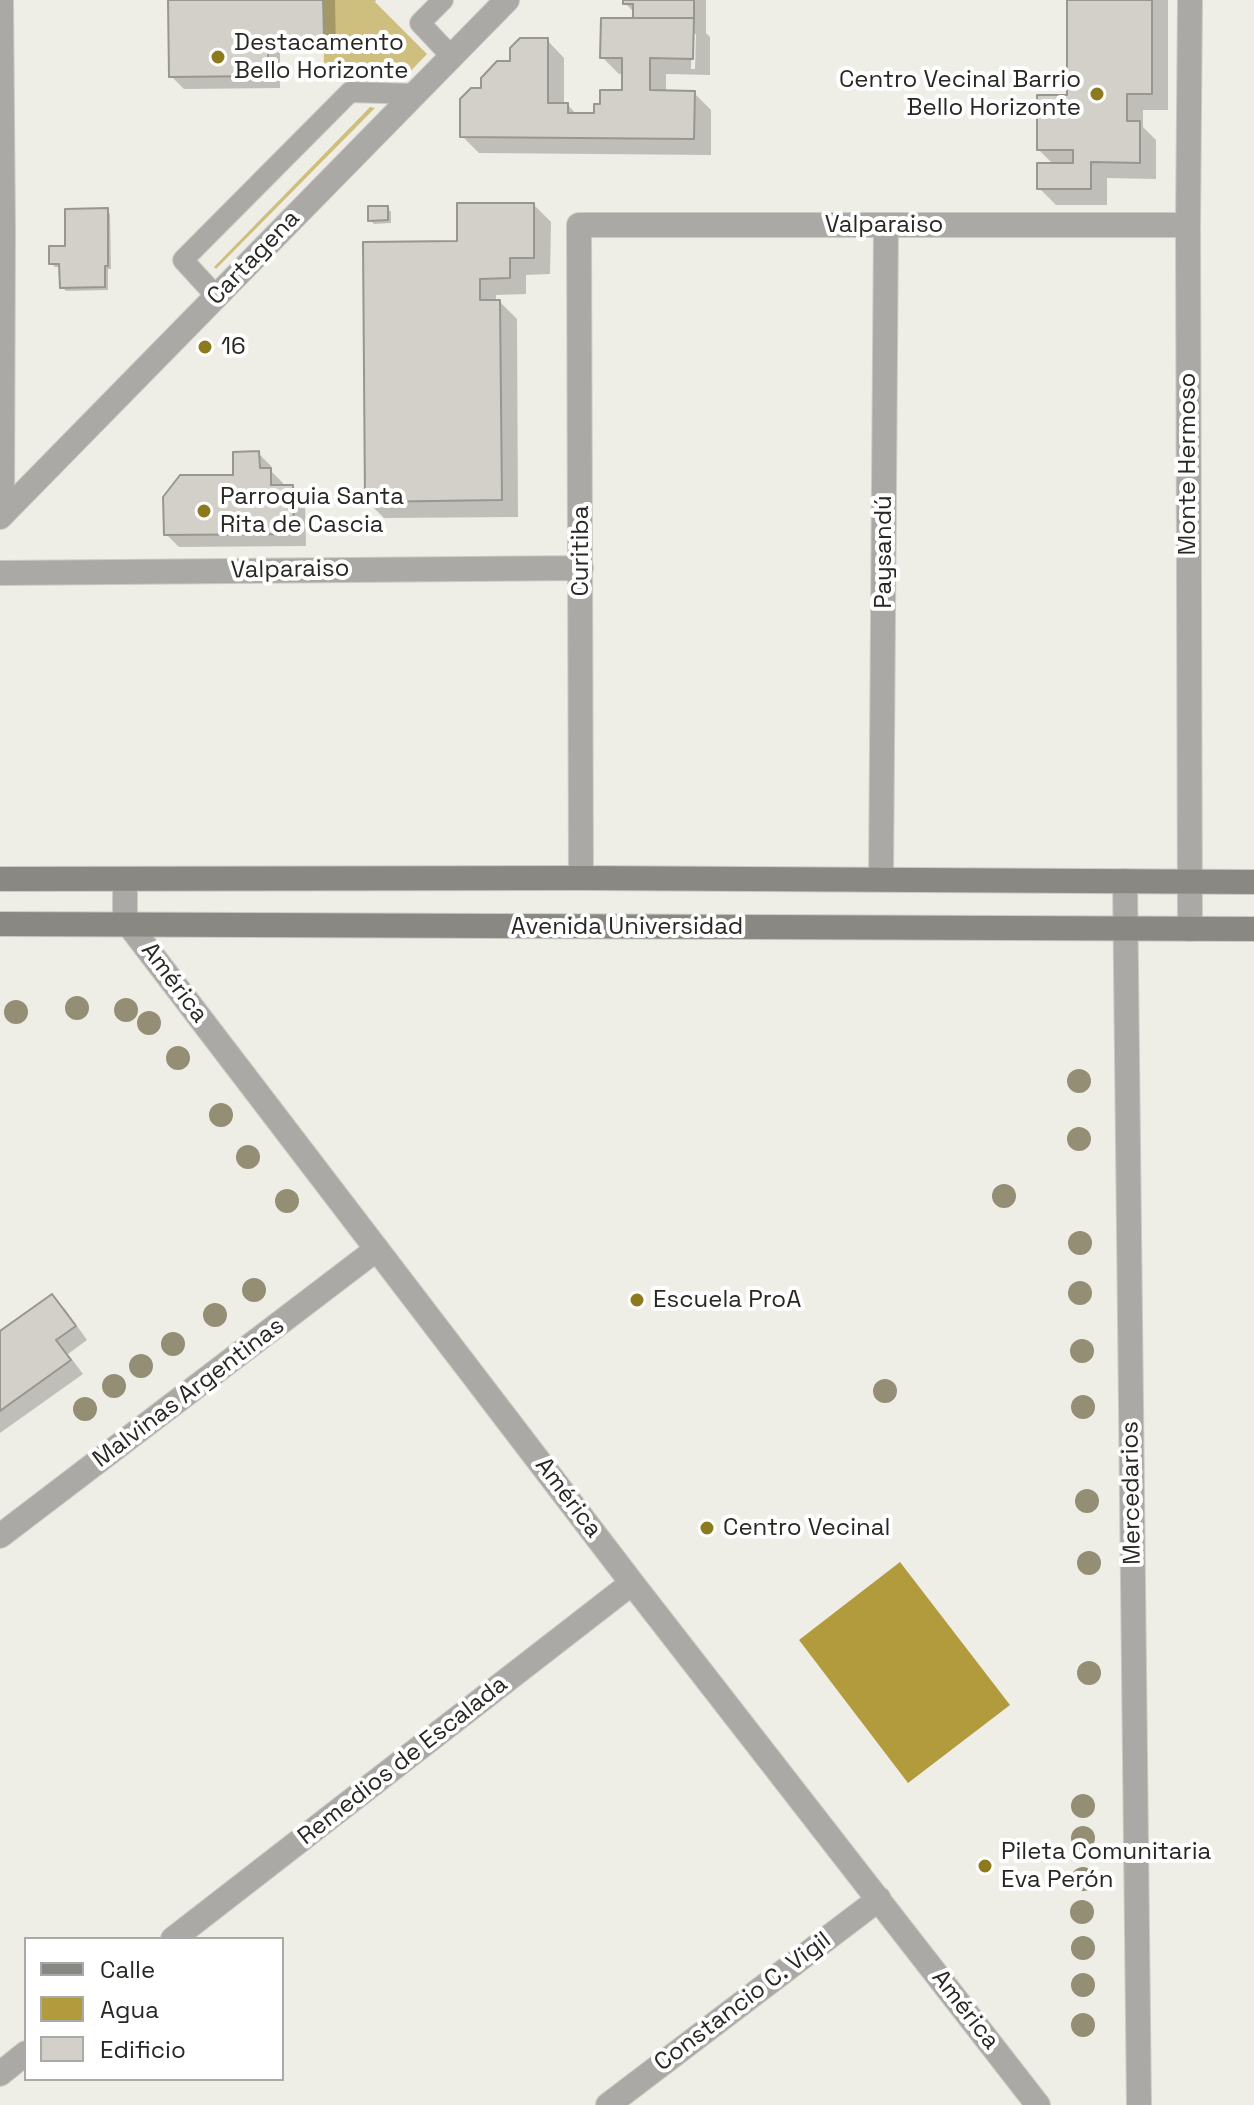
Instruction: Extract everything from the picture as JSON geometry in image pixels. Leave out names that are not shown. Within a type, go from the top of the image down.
[{"type":"main road","name":"Avenida Universidad","points":[[0,879],[1254,882]]},
{"type":"main road","name":"Avenida Universidad","points":[[0,924],[1254,929]]},
{"type":"street","points":[[1,0],[1,516]]},
{"type":"street","name":"Cartagena","points":[[1,516],[507,0]]},
{"type":"street","name":"Monte Hermoso","points":[[1190,0],[1190,929]]},
{"type":"street","name":"Valparaiso","points":[[579,225],[1188,225]]},
{"type":"street","name":"Curitiba","points":[[579,225],[581,878]]},
{"type":"street","name":"Paysandú","points":[[881,879],[886,225]]},
{"type":"street","name":"Valparaiso","points":[[0,573],[581,568]]},
{"type":"street","name":"América","points":[[125,879],[125,913],[129,925],[632,1583],[1038,2105]]},
{"type":"street","name":"Mercedarios","points":[[1125,881],[1139,2105]]},
{"type":"street","name":"Malvinas Argentinas","points":[[0,1536],[377,1249]]},
{"type":"street","name":"Remedios de Escalada","points":[[176,1937],[632,1583]]},
{"type":"street","name":"Constancio C. Vigil","points":[[608,2105],[879,1899]]},
{"type":"street","points":[[0,2074],[24,2055]]},
{"type":"lane","points":[[443,0],[420,23],[451,56]]},
{"type":"lane","points":[[216,296],[183,260],[350,92],[415,94]]},
{"type":"shaded area","points":[[323,0],[376,0],[427,54],[405,77],[324,73]]},
{"type":"shaded area","points":[[370,107],[375,108],[216,269],[214,267]]},
{"type":"water","points":[[900,1562],[1010,1705],[908,1783],[799,1640]]},
{"type":"building","name":"Destacamento Bello Horizonte","points":[[168,0],[323,0],[324,38],[268,38],[268,76],[169,77]]},
{"type":"building","points":[[623,0],[694,0],[694,18],[633,18],[633,4],[623,4]]},
{"type":"building","name":"Centro Vecinal Barrio Bello Horizonte","points":[[1067,0],[1152,0],[1152,94],[1127,94],[1127,121],[1140,121],[1140,163],[1091,162],[1091,189],[1037,189],[1037,163],[1073,163],[1073,150],[1037,150],[1037,95],[1067,95]]},
{"type":"building","points":[[601,18],[694,18],[693,59],[650,58],[650,90],[695,91],[694,139],[460,137],[460,99],[471,88],[481,88],[481,78],[497,61],[510,61],[510,48],[520,38],[548,38],[548,103],[568,103],[568,113],[594,113],[594,104],[600,104],[600,90],[622,90],[622,58],[600,58]]},
{"type":"building","points":[[457,203],[534,203],[534,258],[510,258],[510,278],[480,279],[480,300],[500,300],[502,500],[365,502],[363,242],[457,241]]},
{"type":"building","points":[[368,206],[388,206],[388,220],[368,221]]},
{"type":"building","points":[[108,208],[105,287],[60,288],[59,264],[49,264],[49,246],[65,246],[65,209]]},
{"type":"building","points":[[259,451],[260,468],[271,468],[271,485],[293,485],[294,534],[164,535],[163,497],[180,475],[233,475],[233,452]]},
{"type":"building","points":[[52,1294],[76,1326],[56,1340],[71,1360],[0,1411],[0,1331]]},
{"type":"place","name":"Destacamento Bello Horizonte","points":[[218,57]]},
{"type":"place","name":"Centro Vecinal Barrio Bello Horizonte","points":[[1097,94]]},
{"type":"place","name":"16","points":[[205,347]]},
{"type":"place","name":"Parroquia Santa Rita de Cascia","points":[[204,511]]},
{"type":"place","name":"Escuela ProA","points":[[637,1300]]},
{"type":"place","name":"Centro Vecinal","points":[[707,1528]]},
{"type":"place","name":"Pileta Comunitaria Eva Perón","points":[[985,1866]]}]
